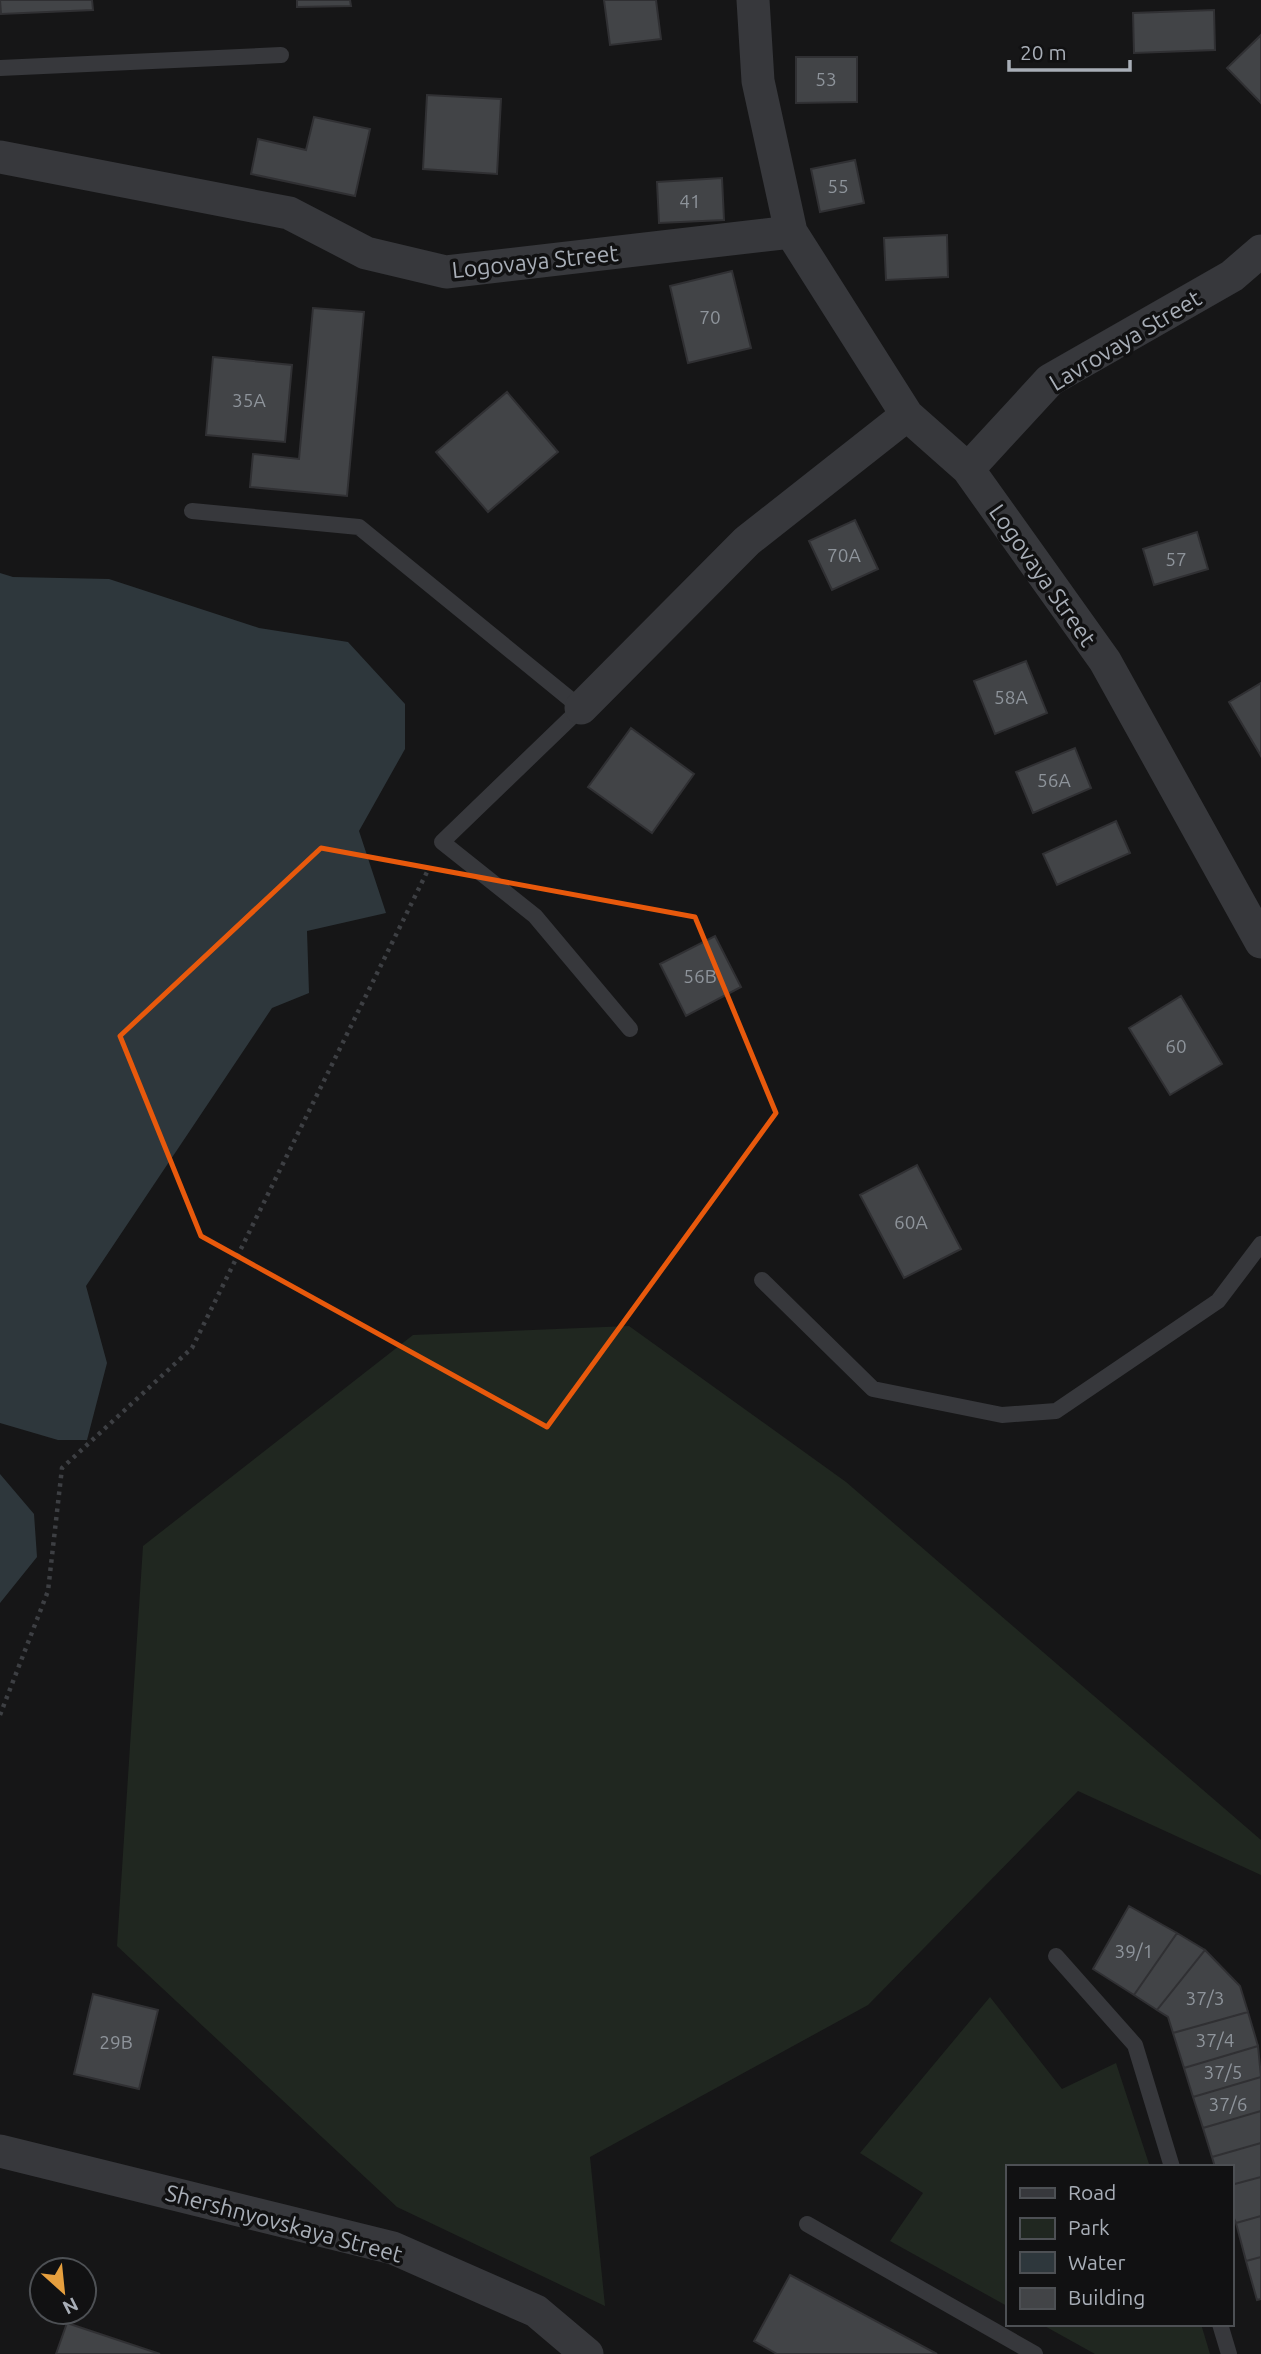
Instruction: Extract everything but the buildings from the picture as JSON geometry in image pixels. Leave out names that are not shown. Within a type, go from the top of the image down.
[{"type":"street","name":"Logovaya Street","points":[[753,0],[758,80],[791,232],[907,415],[968,469],[1105,661],[1261,942]]},
{"type":"street","name":"Logovaya Street","points":[[0,158],[289,214],[366,253],[446,272],[791,232]]},
{"type":"street","name":"Lavrovaya Street","points":[[968,469],[1051,380],[1232,276],[1261,251]]},
{"type":"street","points":[[580,708],[747,541],[907,415]]},
{"type":"street","name":"Shershnyovskaya Street","points":[[0,2151],[393,2248],[536,2311],[587,2354]]},
{"type":"lane","points":[[0,68],[281,55]]},
{"type":"lane","points":[[192,511],[359,527],[580,708],[442,842],[535,916],[630,1029]]},
{"type":"lane","points":[[762,1280],[873,1390],[1002,1415],[1055,1411],[1218,1301],[1261,1244]]},
{"type":"lane","points":[[1056,1956],[1135,2045],[1171,2165]]},
{"type":"lane","points":[[807,2224],[1035,2354]]},
{"type":"lane","points":[[1221,2326],[1229,2354]]},
{"type":"path","points":[[0,1715],[48,1591],[62,1468],[192,1348],[442,842]]},
{"type":"highlighted area","points":[[321,848],[695,917],[776,1113],[547,1427],[201,1236],[120,1036]]},
{"type":"green space","points":[[629,1326],[846,1482],[1261,1840],[1261,1875],[1078,1791],[868,2005],[590,2157],[605,2306],[397,2207],[117,1946],[143,1546],[413,1335]]},
{"type":"green space","points":[[990,1997],[1062,2089],[1116,2063],[1149,2165],[1006,2165],[1006,2305],[890,2241],[923,2193],[860,2153]]},
{"type":"green space","points":[[1045,2326],[1202,2326],[1210,2354],[1095,2354]]},
{"type":"water","points":[[0,573],[13,577],[109,579],[259,628],[348,642],[405,704],[405,749],[359,831],[386,913],[307,931],[309,993],[272,1008],[86,1286],[107,1363],[87,1440],[58,1440],[0,1423]]},
{"type":"water","points":[[0,1474],[34,1514],[37,1557],[0,1603]]}]
